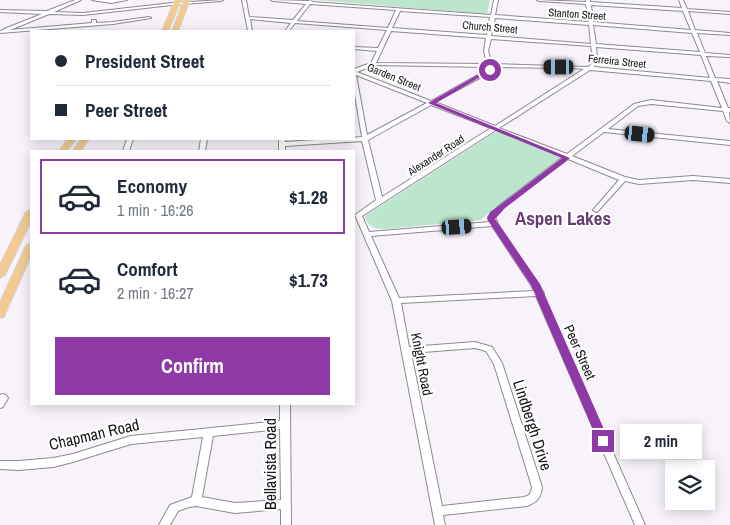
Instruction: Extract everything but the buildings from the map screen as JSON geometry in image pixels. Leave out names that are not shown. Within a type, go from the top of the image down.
[{"type":"main road","points":[[175,30],[186,1]]},
{"type":"main road","points":[[165,30],[178,2]]},
{"type":"main road","points":[[0,275],[30,214]]},
{"type":"main road","points":[[0,314],[30,248]]},
{"type":"street","points":[[0,33],[79,0]]},
{"type":"street","points":[[94,0],[106,2],[125,0]]},
{"type":"street","points":[[0,11],[95,13],[186,1],[221,0]]},
{"type":"street","points":[[244,0],[250,30]]},
{"type":"street","name":"Stanton Street","points":[[273,0],[309,1],[730,34]]},
{"type":"street","points":[[282,145],[365,140],[485,73],[491,68],[486,51],[496,0]]},
{"type":"street","points":[[541,0],[589,2]]},
{"type":"street","points":[[568,0],[730,12]]},
{"type":"street","points":[[681,0],[713,80],[728,109],[730,121]]},
{"type":"street","points":[[288,30],[309,1]]},
{"type":"street","points":[[589,2],[595,61],[590,68]]},
{"type":"street","points":[[374,64],[399,9]]},
{"type":"street","points":[[94,24],[95,13]]},
{"type":"street","points":[[31,30],[108,24],[149,18]]},
{"type":"street","name":"Church Street","points":[[248,18],[730,56]]},
{"type":"street","points":[[0,33],[30,30]]},
{"type":"street","points":[[355,48],[379,50]]},
{"type":"street","name":"Ferreira Street","points":[[355,73],[374,64],[590,68],[730,81]]},
{"type":"street","name":"Alexander Road","points":[[356,215],[380,202],[590,68]]},
{"type":"street","name":"Garden Street","points":[[355,73],[623,179],[639,182],[693,178],[730,181]]},
{"type":"street","points":[[355,79],[365,140],[380,202]]},
{"type":"street","points":[[367,234],[494,224],[491,217],[493,214],[642,102],[728,109]]},
{"type":"street","points":[[604,130],[730,143]]},
{"type":"street","points":[[596,210],[623,179]]},
{"type":"street","name":"Knight Road","points":[[356,215],[367,234],[396,301],[440,525]]},
{"type":"street","name":"Peer Street","points":[[494,224],[527,270],[540,294],[640,525]]},
{"type":"street","points":[[396,301],[540,294]]},
{"type":"street","name":"Lindbergh Drive","points":[[406,350],[475,345],[489,349],[498,363],[537,487],[535,497],[524,502],[437,511]]},
{"type":"street","name":"Bellavista Road","points":[[285,405],[286,525]]},
{"type":"street","name":"Chapman Road","points":[[0,465],[65,459],[123,442],[285,425]]},
{"type":"street","points":[[196,501],[209,432]]},
{"type":"street","points":[[164,525],[174,508],[184,503],[196,501],[235,508],[285,504]]},
{"type":"green space","points":[[316,0],[490,0],[487,14]]},
{"type":"green space","points":[[499,132],[559,155],[560,159],[480,220],[385,229],[375,228],[368,223],[365,216],[494,133]]},
{"type":"district","name":"Aspen Lakes","points":[[563,218]]},
{"type":"route","points":[[490,70],[431,103],[567,158],[502,206],[491,216],[491,219],[524,265],[535,284],[603,441]]}]
